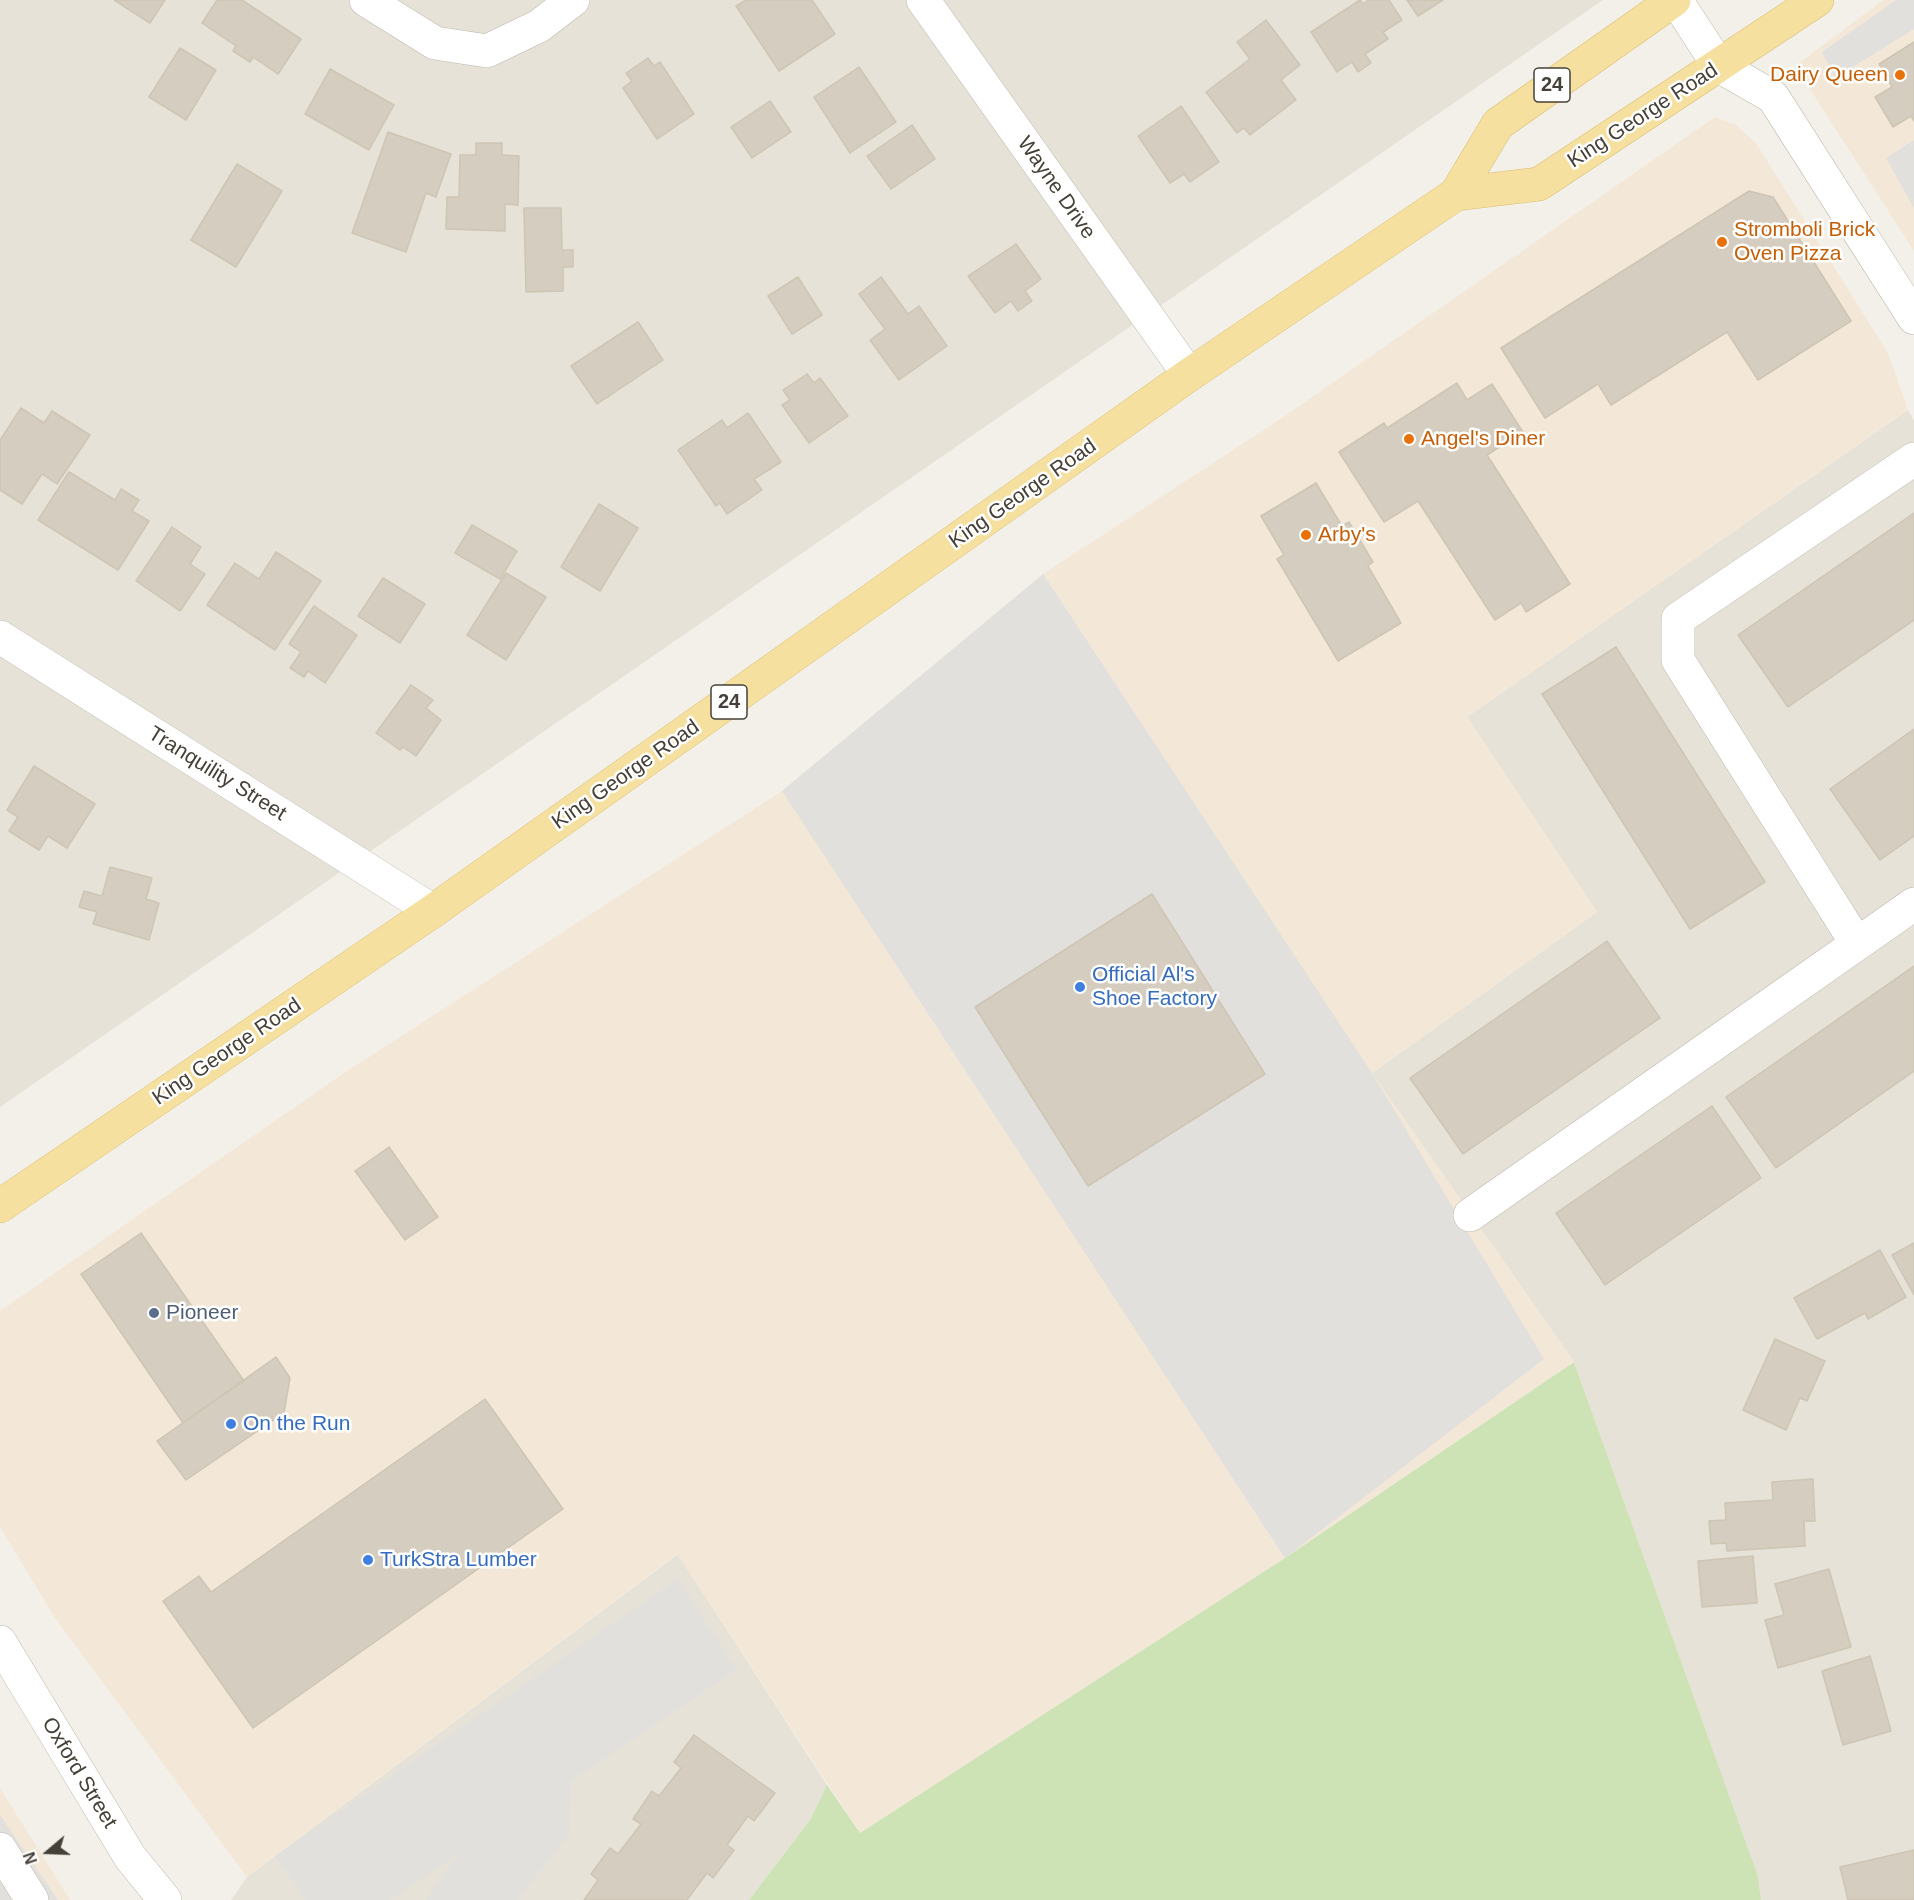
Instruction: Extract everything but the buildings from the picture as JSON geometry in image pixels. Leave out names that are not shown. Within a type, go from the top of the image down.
[{"type":"main road","name":"King George Road","points":[[0,1206],[433,911],[1189,375],[1456,194],[1498,123],[1675,0]]},
{"type":"main road","name":"King George Road","points":[[1456,194],[1539,184],[1817,0]]},
{"type":"street","points":[[366,0],[435,43],[487,51],[539,26],[573,0]]},
{"type":"street","name":"Wayne Drive","points":[[923,0],[1189,375]]},
{"type":"street","points":[[1675,0],[1719,66],[1773,97],[1914,318]]},
{"type":"street","points":[[1857,944],[1678,660],[1678,619],[1914,459]]},
{"type":"street","name":"Tranquility Street","points":[[0,637],[433,911]]},
{"type":"street","points":[[1470,1215],[1914,904]]},
{"type":"street","name":"Oxford Street","points":[[0,1642],[130,1857],[165,1900]]},
{"type":"street","points":[[0,1849],[32,1900]]},
{"type":"shaded area","points":[[0,0],[1603,0],[0,1107]]},
{"type":"shaded area","points":[[1883,0],[1914,0],[1914,251],[1795,66]]},
{"type":"shaded area","points":[[1896,0],[1914,0],[1914,29],[1835,78],[1822,52]]},
{"type":"shaded area","points":[[1715,117],[1736,125],[1756,143],[1888,353],[1908,410],[1467,717],[1597,912],[1372,1073],[1574,1362],[1285,1558],[860,1833],[677,1554],[247,1877],[55,1618],[0,1527],[0,1311],[347,1071],[782,791],[1043,574],[1282,418]]},
{"type":"shaded area","points":[[1914,140],[1914,208],[1886,158]]},
{"type":"shaded area","points":[[1908,410],[1914,421],[1914,1900],[1761,1900],[1758,1876],[1574,1362],[1372,1073],[1597,912],[1467,717]]},
{"type":"shaded area","points":[[1043,574],[1372,1073],[1544,1359],[1285,1558],[782,791]]},
{"type":"shaded area","points":[[678,1554],[827,1785],[810,1820],[749,1900],[231,1900],[247,1877]]},
{"type":"shaded area","points":[[678,1579],[736,1670],[571,1781],[569,1834],[517,1900],[426,1900],[461,1852],[389,1900],[306,1900],[275,1856]]},
{"type":"shaded area","points":[[0,1788],[67,1895],[71,1900],[0,1900]]},
{"type":"shaded area","points":[[0,1815],[58,1900],[0,1900]]},
{"type":"green space","points":[[1574,1362],[1758,1876],[1761,1900],[749,1900],[810,1820],[827,1785],[860,1833],[1285,1558]]},
{"type":"place","name":"Dairy Queen","points":[[1900,75]]},
{"type":"place","name":"Stromboli Brick Oven Pizza","points":[[1722,242]]},
{"type":"place","name":"Angel's Diner","points":[[1409,439]]},
{"type":"place","name":"Arby's","points":[[1306,535]]},
{"type":"place","name":"Official Al's Shoe Factory","points":[[1080,987]]},
{"type":"place","name":"Pioneer","points":[[154,1313]]},
{"type":"place","name":"On the Run","points":[[231,1424]]},
{"type":"place","name":"TurkStra Lumber","points":[[368,1560]]}]
